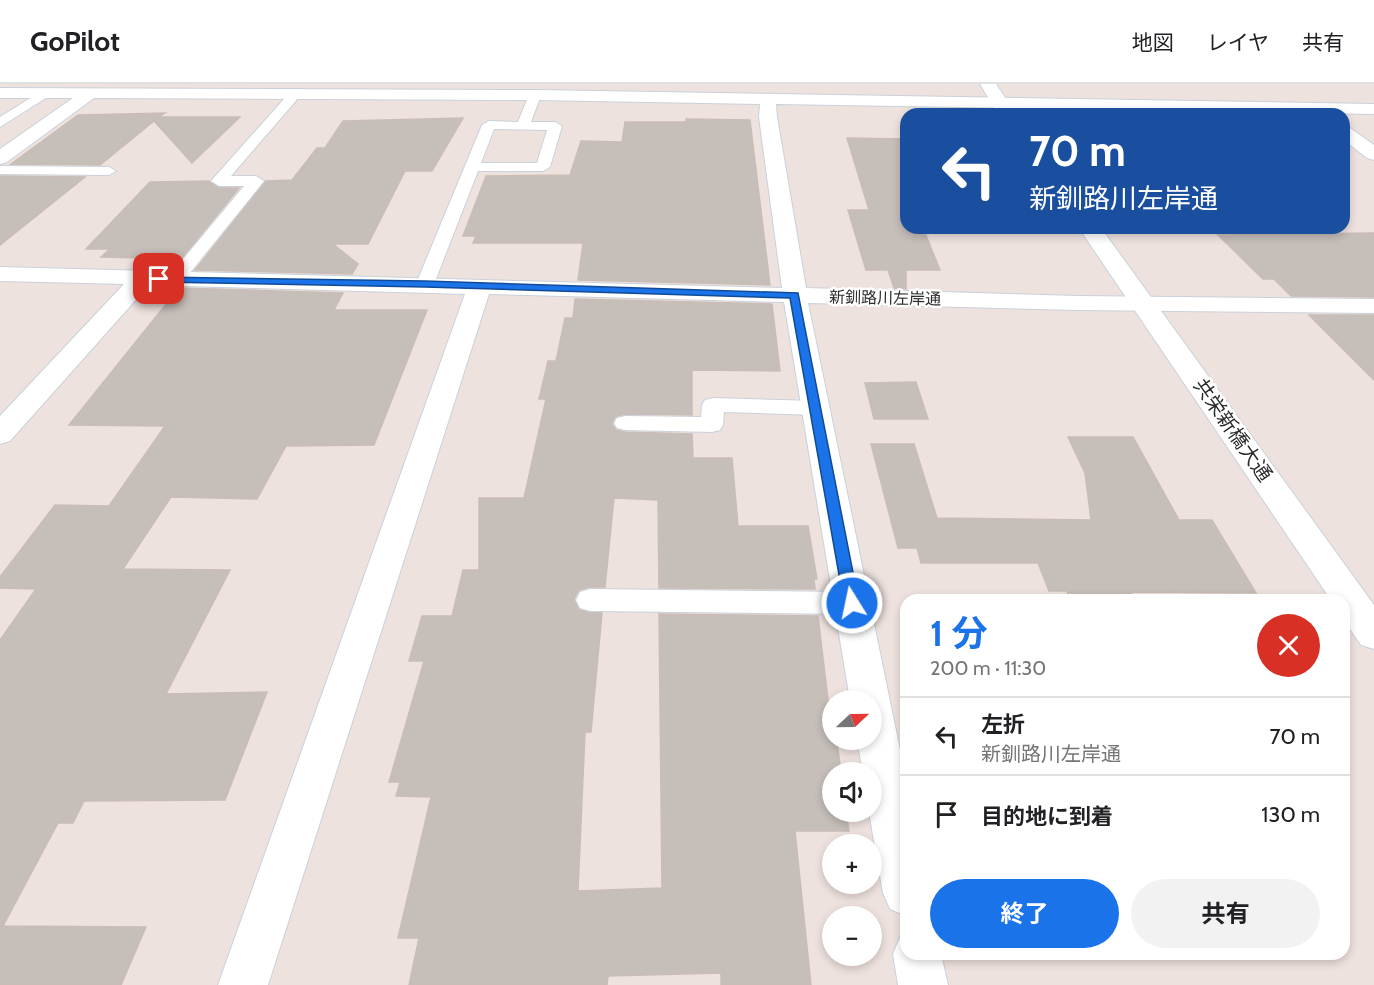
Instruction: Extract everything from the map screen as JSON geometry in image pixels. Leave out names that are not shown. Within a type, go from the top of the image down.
[{"type":"street","points":[[989,85],[1002,108]]},
{"type":"street","points":[[0,93],[535,94],[977,108]]},
{"type":"street","points":[[0,158],[91,93]]},
{"type":"street","points":[[768,100],[768,117],[795,296],[868,690]]},
{"type":"street","points":[[1350,110],[1374,109]]},
{"type":"street","points":[[1350,136],[1374,153]]},
{"type":"street","name":"共栄新橋大通","points":[[1094,234],[1346,594]]},
{"type":"street","name":"新釧路川左岸通","points":[[0,274],[795,296],[1145,304],[1374,306]]},
{"type":"street","points":[[0,434],[142,279]]},
{"type":"street","points":[[243,985],[480,286]]},
{"type":"street","name":"共栄新橋大通","points":[[1350,599],[1374,634]]},
{"type":"street","points":[[880,750],[900,861]]},
{"type":"street","points":[[918,960],[923,985]]},
{"type":"lane","points":[[0,123],[45,93]]},
{"type":"lane","points":[[175,280],[256,181],[219,181],[296,93]]},
{"type":"lane","points":[[523,126],[535,94]]},
{"type":"lane","points":[[425,284],[489,125],[555,126],[543,167],[473,167]]},
{"type":"lane","points":[[0,170],[109,171]]},
{"type":"lane","points":[[625,423],[712,425],[713,405],[816,408]]},
{"type":"lane","points":[[590,600],[852,603]]},
{"type":"building","points":[[165,113],[159,117],[240,117],[192,163],[154,121],[100,165],[11,164],[78,115]]},
{"type":"building","points":[[463,118],[432,171],[405,171],[368,244],[333,244],[358,264],[352,274],[195,270],[266,181],[292,180],[317,148],[325,148],[343,121]]},
{"type":"building","points":[[686,119],[750,120],[770,285],[578,280],[583,243],[473,243],[476,236],[463,236],[486,176],[570,175],[581,141],[622,142],[625,122],[686,122]]},
{"type":"building","points":[[847,138],[900,139],[900,234],[925,234],[940,270],[906,270],[906,289],[894,288],[888,270],[866,270],[848,210],[869,210]]},
{"type":"building","points":[[0,176],[85,177],[0,245]]},
{"type":"building","points":[[209,181],[219,188],[239,188],[181,259],[101,257],[110,249],[86,249],[150,182]]},
{"type":"building","points":[[1374,233],[1374,297],[1291,296],[1274,279],[1263,279],[1218,235],[1350,234]]},
{"type":"building","points":[[179,288],[343,293],[334,310],[427,310],[374,445],[286,446],[257,499],[171,497],[123,569],[230,570],[166,694],[267,692],[225,800],[84,801],[73,823],[58,823],[3,926],[146,927],[121,985],[0,985],[0,640],[36,589],[0,588],[0,577],[55,505],[109,506],[165,426],[69,425]]},
{"type":"building","points":[[575,299],[772,304],[780,371],[692,370],[692,415],[625,414],[615,417],[612,424],[616,430],[625,432],[692,434],[693,458],[732,458],[738,526],[808,526],[817,579],[814,579],[815,589],[659,588],[658,500],[614,498],[605,587],[579,590],[574,599],[579,610],[602,613],[591,732],[585,732],[578,891],[662,888],[659,614],[818,616],[827,690],[822,690],[822,750],[838,750],[840,762],[822,762],[822,822],[848,822],[849,831],[795,831],[811,985],[721,985],[721,973],[608,976],[607,985],[409,985],[419,938],[398,938],[431,797],[396,796],[400,782],[389,782],[424,661],[409,661],[422,616],[452,616],[463,570],[479,570],[479,498],[524,498],[546,399],[539,399],[548,361],[556,361],[565,318],[573,318]]},
{"type":"building","points":[[1309,315],[1374,315],[1374,380]]},
{"type":"building","points":[[916,382],[928,419],[874,419],[865,383]]},
{"type":"building","points":[[1068,437],[1133,437],[1179,520],[1212,520],[1256,593],[1068,594],[1067,591],[1049,591],[1038,563],[921,563],[917,548],[898,548],[871,444],[914,444],[937,518],[1091,520],[1085,473]]},
{"type":"route","points":[[159,279],[425,284],[795,296],[852,603]]}]
